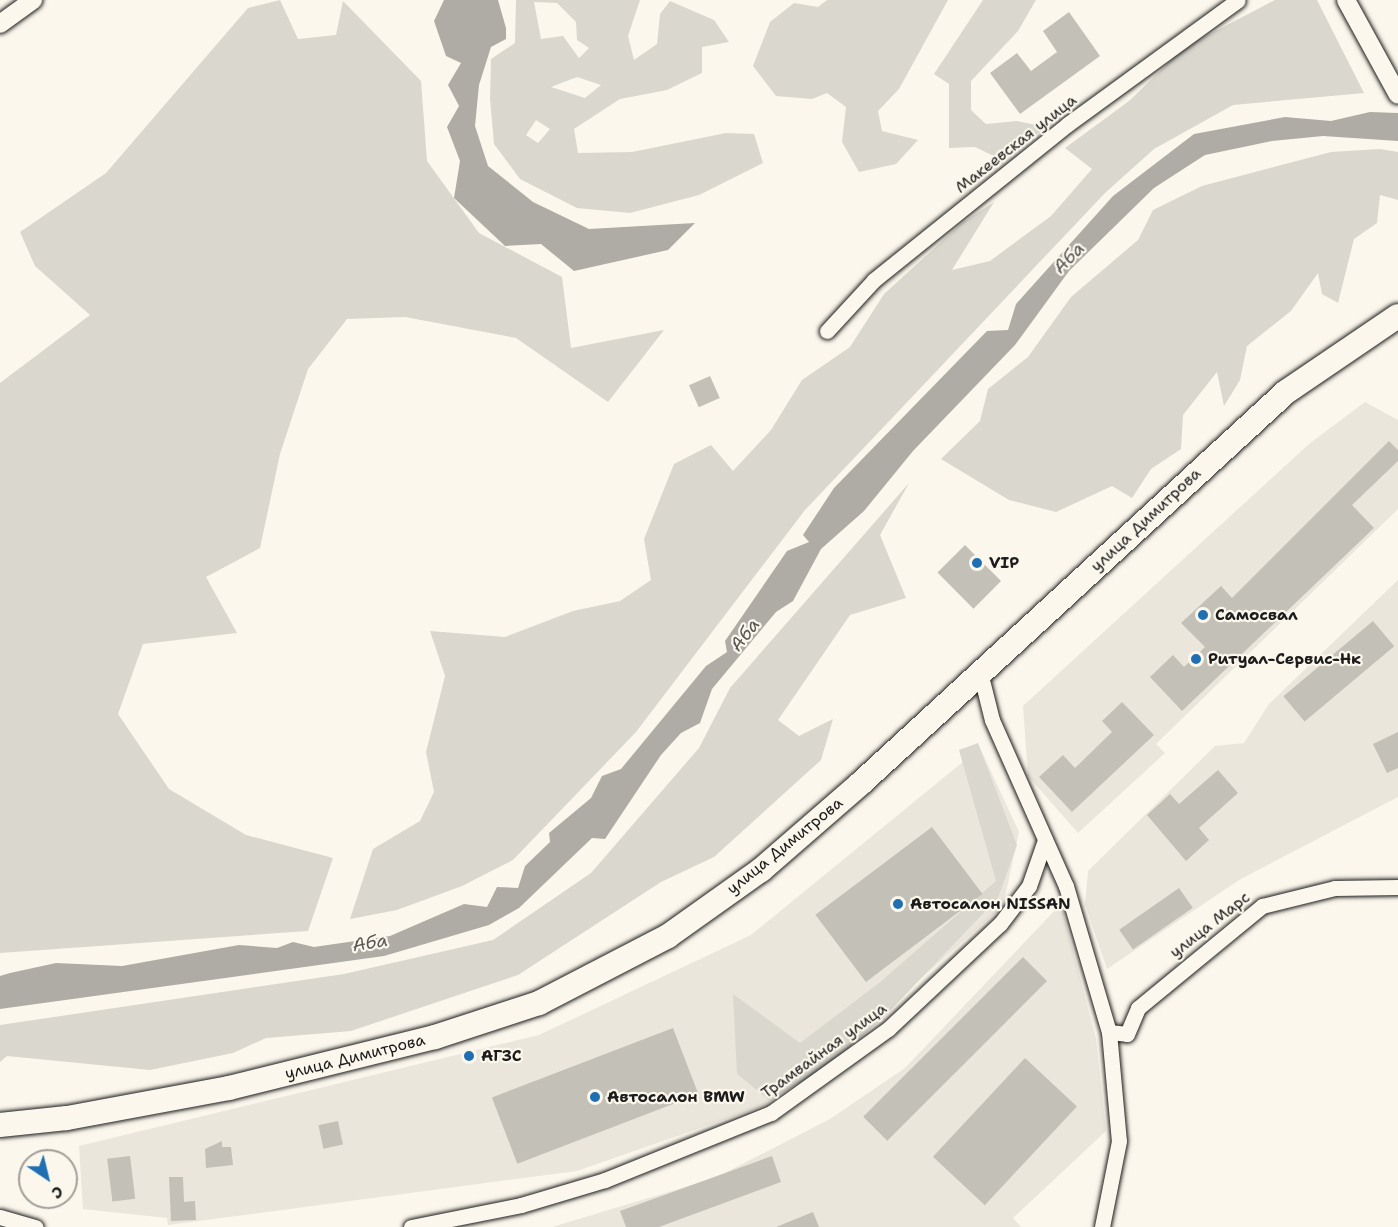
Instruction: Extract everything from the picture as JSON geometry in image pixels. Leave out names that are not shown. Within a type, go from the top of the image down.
[{"type":"main road","name":"улица Димитрова","points":[[0,1125],[229,1088],[435,1037],[539,1003],[668,936],[761,870],[981,676],[1286,392],[1398,316]]},
{"type":"street","points":[[0,24],[33,0]]},
{"type":"street","name":"Макеевская улица","points":[[827,331],[901,258],[1068,124],[1238,0]]},
{"type":"street","points":[[1346,0],[1398,94]]},
{"type":"street","points":[[981,676],[992,720],[1046,840],[1080,932],[1109,1032],[1119,1141],[1102,1227]]},
{"type":"street","name":"Трамвайная улица","points":[[411,1227],[521,1205],[605,1180],[771,1113],[888,1029],[1000,924],[1029,886],[1046,840]]},
{"type":"street","name":"улица Марс","points":[[1109,1032],[1127,1034],[1138,1008],[1262,906],[1335,888],[1398,886]]},
{"type":"street","points":[[0,1216],[36,1227]]},
{"type":"shaded area","points":[[280,0],[298,39],[336,35],[343,1],[421,81],[427,161],[479,233],[562,277],[571,348],[664,330],[608,402],[516,338],[405,317],[347,319],[308,369],[280,454],[260,548],[206,577],[237,633],[143,644],[118,714],[169,789],[246,835],[333,858],[308,931],[0,953],[0,383],[90,315],[35,266],[20,232],[106,173],[248,8]]},
{"type":"shaded area","points":[[516,0],[640,0],[628,36],[634,60],[657,44],[660,14],[670,1],[714,20],[729,42],[702,47],[702,73],[667,90],[620,99],[574,129],[578,153],[632,152],[726,133],[754,134],[763,163],[699,195],[630,213],[577,208],[520,179],[494,144],[490,99],[491,59],[515,43]],"holes":[[[534,2],[557,3],[576,22],[577,40],[589,48],[579,58],[563,36],[541,39]],[[577,77],[601,85],[585,98],[551,87]],[[536,120],[550,129],[538,143],[526,135]]]},
{"type":"shaded area","points":[[827,0],[948,0],[899,89],[878,111],[882,131],[918,140],[896,164],[859,172],[842,142],[846,107],[827,93],[812,99],[776,96],[753,66],[770,22],[794,3],[818,7]]},
{"type":"shaded area","points":[[983,0],[1036,0],[1018,31],[971,81],[971,110],[986,124],[1017,121],[1046,127],[1002,160],[975,147],[949,148],[949,84],[934,74]]},
{"type":"shaded area","points":[[1275,0],[1317,0],[1364,93],[1233,105],[1154,149],[1105,193],[805,510],[636,732],[513,860],[462,886],[397,910],[350,919],[373,849],[420,821],[434,792],[426,752],[445,676],[430,631],[505,637],[573,611],[620,601],[651,580],[644,539],[674,464],[711,445],[733,471],[771,430],[802,380],[850,347],[884,294],[962,223],[994,202],[952,270],[990,261],[1051,216],[1092,169],[1065,148],[1129,101],[1185,47]]},
{"type":"shaded area","points":[[1380,149],[1398,152],[1398,200],[1380,195],[1377,223],[1354,239],[1338,303],[1322,294],[1318,273],[1291,311],[1247,346],[1240,380],[1224,406],[1217,372],[1183,415],[1181,449],[1151,469],[1132,498],[1112,486],[1056,512],[1009,500],[941,459],[980,421],[988,389],[1028,357],[1071,297],[1138,240],[1153,210],[1202,186],[1331,152]]},
{"type":"shaded area","points":[[1365,402],[1398,420],[1398,509],[1156,744],[1165,753],[1078,833],[1028,776],[1023,706],[1309,444]]},
{"type":"shaded area","points":[[909,483],[880,535],[906,598],[850,615],[778,720],[799,736],[833,719],[821,760],[714,857],[661,882],[518,975],[351,1031],[266,1038],[233,1053],[150,1070],[7,1056],[0,1062],[0,1025],[344,974],[493,940],[591,873],[699,748],[730,688]]},
{"type":"shaded area","points":[[1398,580],[1398,797],[1239,880],[1107,969],[1085,904],[1088,871],[1215,746],[1244,743],[1269,704]]},
{"type":"shaded area","points":[[978,743],[1017,845],[998,898],[884,1017],[824,1069],[769,1100],[737,1074],[733,994],[800,1043],[879,983],[996,881],[959,750]]},
{"type":"shaded area","points":[[980,748],[1019,832],[1003,906],[827,1061],[766,1105],[577,1171],[168,1225],[167,1218],[83,1209],[79,1146],[539,1035],[751,935]]},
{"type":"shaded area","points":[[1061,904],[1096,1039],[1106,1131],[1013,1218],[1021,1227],[552,1227],[715,1178],[830,1119],[905,1068]]},
{"type":"water","points":[[444,0],[498,0],[506,28],[506,39],[491,47],[479,85],[475,126],[488,166],[533,202],[589,229],[695,223],[668,250],[574,271],[541,244],[505,246],[454,198],[460,161],[447,127],[459,106],[448,85],[461,63],[446,56],[434,21]]},
{"type":"water","name":"Аба","points":[[1370,112],[1398,113],[1398,141],[1323,136],[1272,141],[1205,155],[1154,188],[1069,271],[1015,345],[913,451],[864,511],[821,549],[793,601],[776,612],[712,689],[700,723],[681,733],[661,755],[605,839],[592,838],[519,908],[489,925],[384,956],[0,1009],[0,976],[10,973],[56,963],[122,966],[239,945],[277,948],[293,942],[314,947],[390,936],[464,904],[487,907],[497,887],[518,888],[525,866],[550,842],[549,833],[591,798],[602,776],[621,769],[706,666],[727,652],[725,641],[787,551],[809,542],[803,535],[834,488],[987,331],[1008,330],[1016,304],[1113,196],[1194,134],[1285,117],[1331,121]]},
{"type":"building","points":[[1069,12],[1100,56],[1020,114],[990,73],[1017,53],[1031,71],[1057,52],[1043,31]]},
{"type":"building","points":[[710,376],[720,398],[699,407],[689,385]]},
{"type":"building","points":[[1389,441],[1398,450],[1398,461],[1352,505],[1374,528],[1182,711],[1150,677],[1173,655],[1184,667],[1205,647],[1181,623],[1221,586],[1232,598]]},
{"type":"building","points":[[965,545],[1001,581],[973,609],[937,573]]},
{"type":"building","points":[[1373,621],[1394,646],[1305,721],[1283,696]]},
{"type":"building","points":[[1122,702],[1154,735],[1072,812],[1039,777],[1063,755],[1075,768],[1112,732],[1102,721]]},
{"type":"building","points":[[1398,732],[1398,768],[1387,773],[1373,744]]},
{"type":"building","points":[[1218,770],[1238,793],[1199,828],[1209,840],[1186,861],[1147,815],[1170,794],[1179,804]]},
{"type":"building","name":"Автосалон NISSAN","points":[[932,827],[983,894],[866,982],[815,915]]},
{"type":"building","points":[[1179,888],[1193,908],[1133,950],[1119,930]]},
{"type":"building","points":[[1023,957],[1047,981],[887,1141],[863,1117]]},
{"type":"building","name":"Автосалон BMW","points":[[673,1028],[698,1094],[517,1164],[492,1098]]},
{"type":"building","points":[[1025,1058],[1077,1106],[985,1205],[933,1157]]},
{"type":"building","points":[[338,1121],[343,1144],[323,1149],[318,1125]]},
{"type":"building","points":[[222,1141],[222,1147],[231,1147],[233,1165],[206,1168],[205,1149]]},
{"type":"building","points":[[130,1156],[135,1199],[112,1201],[107,1159]]},
{"type":"building","points":[[772,1156],[781,1182],[659,1227],[626,1227],[620,1211]]},
{"type":"building","points":[[169,1177],[183,1177],[184,1202],[195,1201],[196,1220],[171,1221]]},
{"type":"building","points":[[813,1212],[819,1227],[776,1227]]},
{"type":"place","name":"VIP","points":[[977,563]]},
{"type":"place","name":"Самосвал","points":[[1203,615]]},
{"type":"place","name":"Ритуал-Сервис-Нк","points":[[1196,659]]},
{"type":"place","name":"Автосалон NISSAN","points":[[898,904]]},
{"type":"place","name":"АГЗС","points":[[469,1056]]},
{"type":"place","name":"Автосалон BMW","points":[[595,1097]]}]
